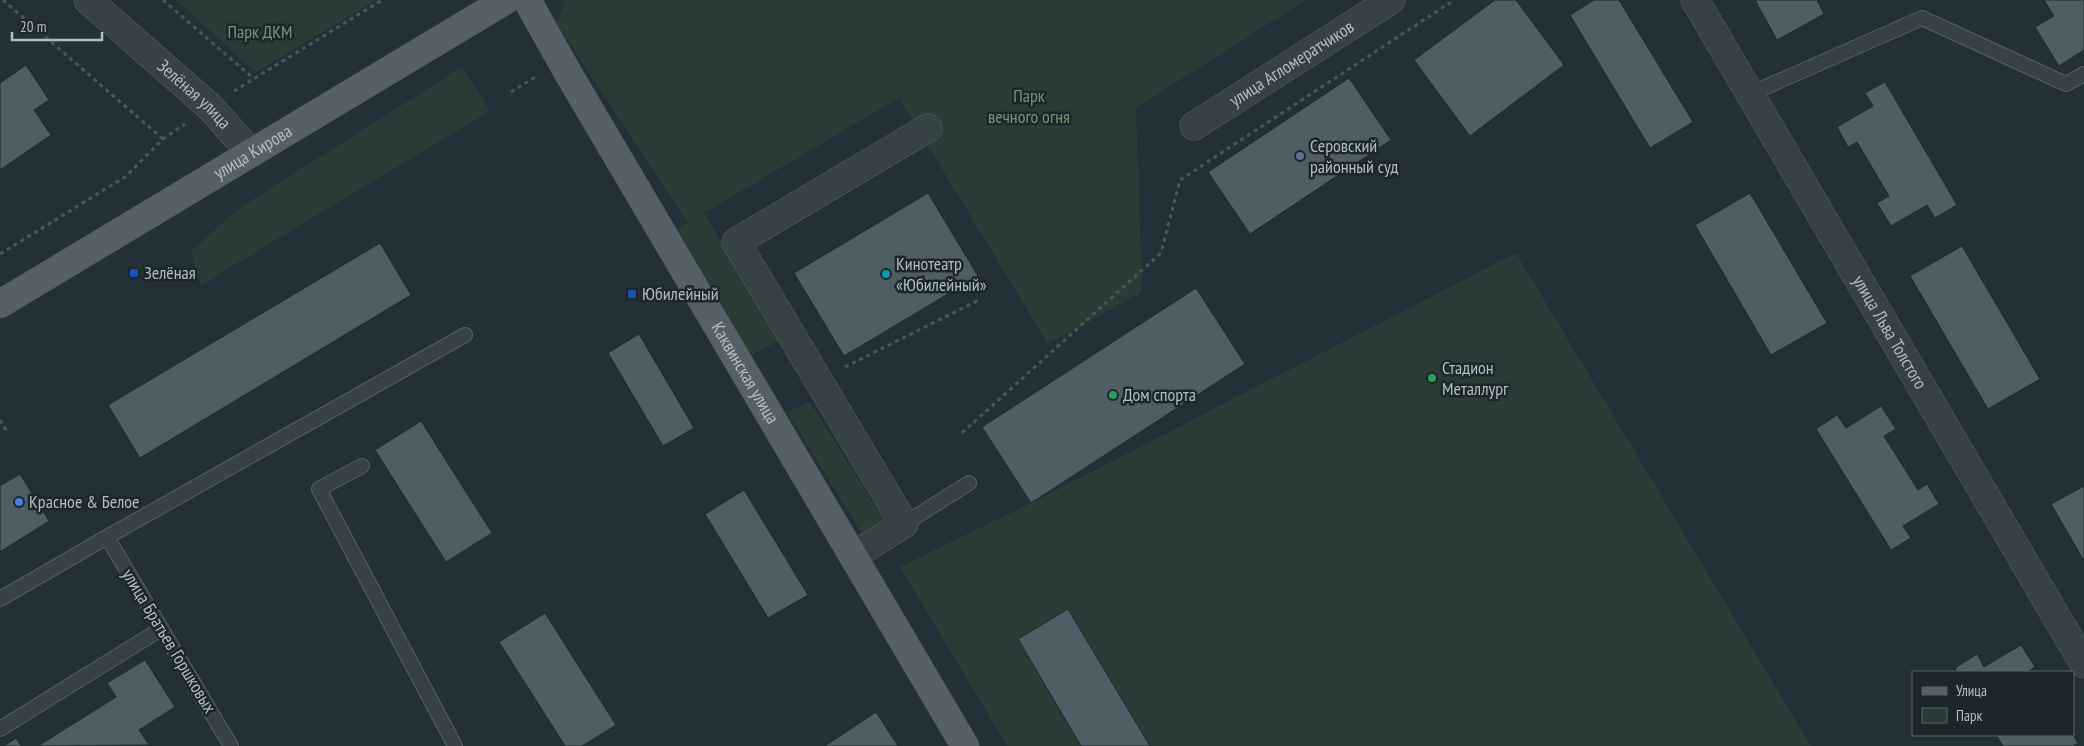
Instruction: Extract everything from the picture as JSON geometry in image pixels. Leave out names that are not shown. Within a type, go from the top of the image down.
[{"type":"main road","name":"улица Кирова","points":[[0,304],[506,0]]},
{"type":"main road","name":"Каквинская улица","points":[[527,0],[568,73],[965,746]]},
{"type":"street","name":"Зелёная улица","points":[[88,0],[210,107],[251,154]]},
{"type":"street","name":"улица Агломератчиков","points":[[1194,126],[1391,0]]},
{"type":"street","name":"улица Льва Толстого","points":[[1695,0],[2084,664]]},
{"type":"street","points":[[853,556],[904,524],[736,242],[928,128]]},
{"type":"lane","points":[[1750,94],[1922,18],[2066,84],[2084,74]]},
{"type":"lane","points":[[0,599],[465,335]]},
{"type":"lane","points":[[362,466],[319,489],[455,746]]},
{"type":"lane","points":[[904,524],[969,483]]},
{"type":"lane","name":"улица Братьев Горшковых","points":[[107,537],[231,746]]},
{"type":"lane","points":[[0,729],[161,630]]},
{"type":"path","points":[[3,0],[163,139]]},
{"type":"path","points":[[164,0],[253,78]]},
{"type":"path","points":[[962,433],[1161,253],[1180,180],[1454,0]]},
{"type":"path","points":[[819,381],[981,299]]},
{"type":"path","points":[[0,420],[8,434]]},
{"type":"green space","name":"Парк ДКМ","points":[[176,0],[376,0],[256,72]]},
{"type":"green space","name":"Парк вечного огня","points":[[565,0],[1306,0],[1136,108],[1142,292],[1048,344],[899,98],[704,213],[779,341],[751,355],[678,229],[688,223],[557,24]]},
{"type":"green space","points":[[462,67],[490,111],[201,285],[191,251],[241,207]]},
{"type":"green space","name":"Стадион Металлург","points":[[1516,253],[1811,746],[1007,746],[900,567],[1031,503]]},
{"type":"green space","points":[[810,402],[887,525],[866,540],[787,412]]},
{"type":"building","points":[[1495,0],[1516,0],[1564,65],[1470,136],[1414,60]]},
{"type":"building","points":[[1594,0],[1619,0],[1693,122],[1650,148],[1570,15]]},
{"type":"building","points":[[1755,0],[1817,0],[1824,14],[1777,40]]},
{"type":"building","points":[[2044,0],[2084,0],[2084,50],[2059,66],[2035,27],[2054,16]]},
{"type":"building","points":[[26,65],[49,100],[34,110],[51,135],[0,170],[0,83]]},
{"type":"building","name":"Серовский районный суд","points":[[1349,78],[1391,140],[1250,234],[1208,172]]},
{"type":"building","points":[[1885,82],[1957,205],[1935,218],[1927,205],[1891,226],[1877,203],[1889,196],[1857,142],[1848,147],[1837,127],[1873,106],[1865,93]]},
{"type":"building","name":"Кинотеатр «Юбилейный»","points":[[928,193],[978,276],[844,356],[794,273]]},
{"type":"building","points":[[1750,193],[1827,323],[1771,355],[1695,225]]},
{"type":"building","points":[[380,243],[411,295],[140,458],[108,405]]},
{"type":"building","points":[[1962,246],[2040,379],[1988,409],[1910,276]]},
{"type":"building","name":"Дом спорта","points":[[1196,288],[1245,364],[1031,503],[982,427]]},
{"type":"building","points":[[639,334],[694,428],[663,446],[608,353]]},
{"type":"building","points":[[1881,406],[1896,429],[1884,436],[1918,490],[1927,484],[1939,504],[1903,526],[1911,538],[1891,550],[1816,429],[1837,415],[1846,428]]},
{"type":"building","points":[[421,421],[492,533],[446,562],[375,450]]},
{"type":"building","points":[[20,474],[49,521],[0,552],[0,486]]},
{"type":"building","points":[[2084,486],[2084,561],[2051,504]]},
{"type":"building","points":[[744,490],[808,595],[768,618],[705,514]]},
{"type":"building","points":[[1068,609],[1150,746],[1081,746],[1018,639]]},
{"type":"building","points":[[545,613],[616,725],[582,746],[565,746],[499,642]]},
{"type":"building","points":[[2021,645],[2035,667],[2029,671],[1956,671],[1955,668],[1977,654],[1984,667]]},
{"type":"building","points":[[145,660],[175,707],[139,730],[149,745],[38,746],[116,697],[107,683]]},
{"type":"building","points":[[876,712],[898,746],[825,746]]},
{"type":"building","points":[[1997,736],[2074,736],[2078,743],[2073,746],[2003,746]]},
{"type":"building","points":[[16,738],[21,746],[4,746]]},
{"type":"place","name":"Серовский районный суд","points":[[1300,156]]},
{"type":"place","name":"Зелёная","points":[[134,273]]},
{"type":"place","name":"Кинотеатр «Юбилейный»","points":[[886,274]]},
{"type":"place","name":"Юбилейный","points":[[632,294]]},
{"type":"place","name":"Стадион Металлург","points":[[1432,378]]},
{"type":"place","name":"Дом спорта","points":[[1113,395]]},
{"type":"place","name":"Красное & Белое","points":[[19,502]]}]
